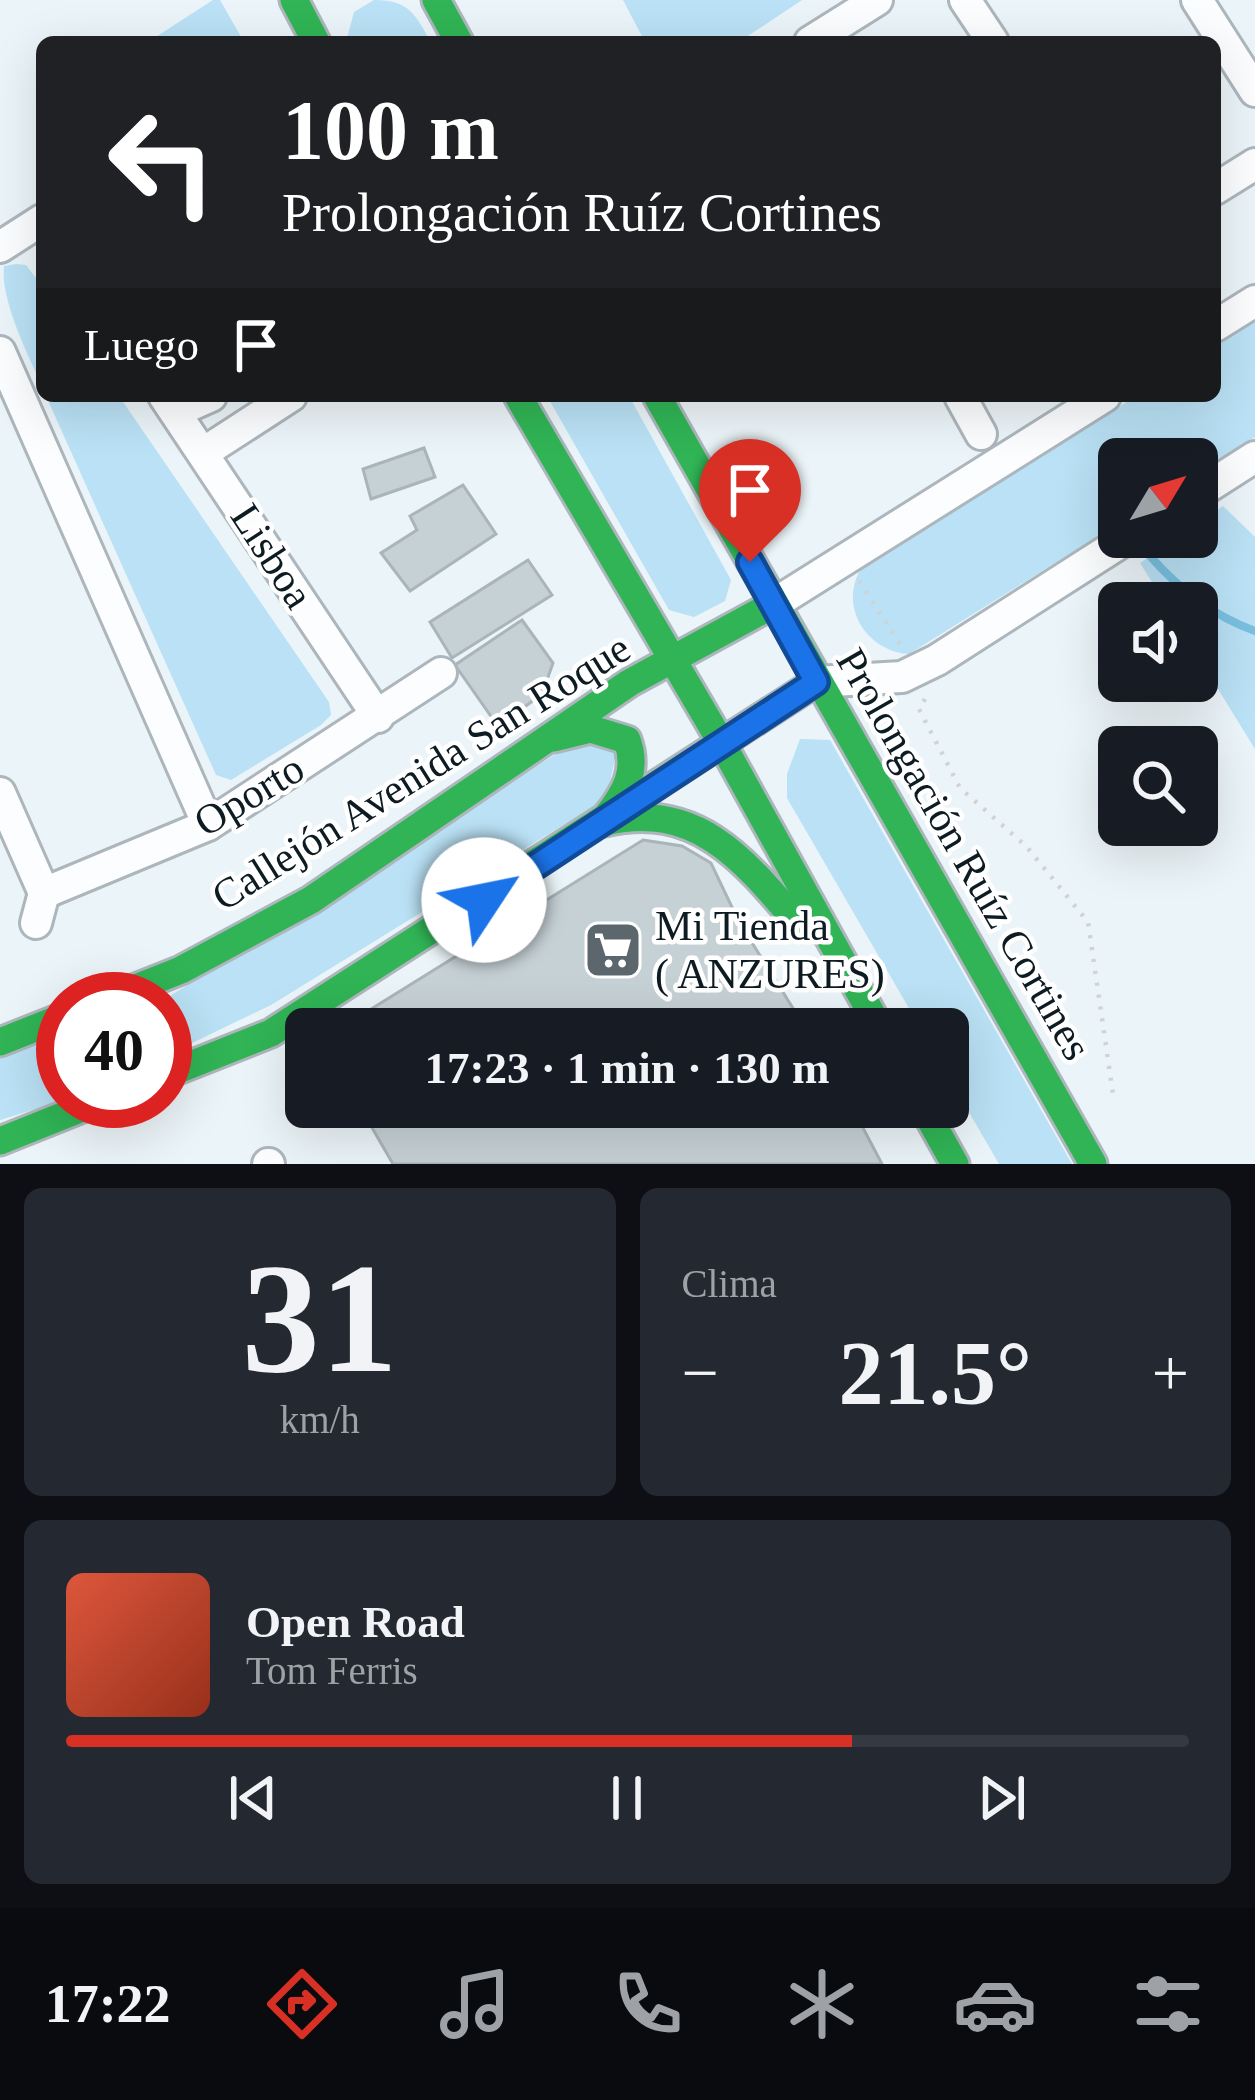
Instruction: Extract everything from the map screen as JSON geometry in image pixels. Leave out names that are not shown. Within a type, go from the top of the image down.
[{"type":"street","points":[[294,0],[313,36]]},
{"type":"street","points":[[436,0],[456,36]]},
{"type":"street","points":[[820,36],[877,0]]},
{"type":"street","points":[[965,0],[989,36]]},
{"type":"street","points":[[1197,0],[1220,36]]},
{"type":"street","points":[[1221,38],[1255,91]]},
{"type":"street","points":[[1221,185],[1255,164]]},
{"type":"street","points":[[0,247],[36,224]]},
{"type":"street","points":[[1221,316],[1255,302]]},
{"type":"street","points":[[0,352],[208,825]]},
{"type":"street","points":[[203,453],[281,402]]},
{"type":"street","points":[[521,402],[721,742],[868,1008]]},
{"type":"street","name":"Prolongación Ruíz Cortines","points":[[660,402],[1094,1164]]},
{"type":"street","points":[[963,402],[981,434]]},
{"type":"street","points":[[774,604],[1096,402]]},
{"type":"street","name":"Lisboa","points":[[169,404],[378,717]]},
{"type":"street","points":[[1218,481],[1255,457]]},
{"type":"street","points":[[192,1064],[271,1033],[816,682],[902,677],[937,660],[1098,557]]},
{"type":"street","name":"Callejón Avenida San Roque","points":[[177,972],[311,899],[629,683],[774,604]]},
{"type":"street","name":"Oporto","points":[[0,793],[40,908],[208,825],[441,673]]},
{"type":"street","points":[[553,738],[573,730],[603,729],[621,736],[631,748],[632,776],[602,823]]},
{"type":"street","points":[[602,823],[618,817],[659,818],[684,824],[728,846],[866,1004]]},
{"type":"street","points":[[0,1042],[36,1028]]},
{"type":"street","points":[[0,1141],[36,1127]]},
{"type":"street","points":[[935,1128],[955,1164]]},
{"type":"path","points":[[856,576],[892,636],[909,654]]},
{"type":"path","points":[[930,688],[919,709],[960,788],[1026,846],[1088,922],[1113,1094]]},
{"type":"shaded area","points":[[220,0],[241,36],[157,36]]},
{"type":"shaded area","points":[[374,0],[395,3],[410,10],[427,36],[348,36],[354,12]]},
{"type":"shaded area","points":[[623,0],[802,0],[748,36],[642,36]]},
{"type":"shaded area","points":[[26,265],[36,278],[36,372],[6,294],[4,266]]},
{"type":"shaded area","points":[[1255,319],[1255,437],[1218,461],[1218,438],[1098,438],[1098,536],[909,654],[881,645],[861,625],[853,599],[860,570],[1126,402],[1221,402],[1221,341]]},
{"type":"shaded area","points":[[49,402],[123,402],[329,702],[331,715],[321,725],[231,780],[216,775]]},
{"type":"shaded area","points":[[550,402],[632,402],[731,580],[725,601],[694,617],[669,610]]},
{"type":"shaded area","points":[[1223,506],[1255,537],[1255,749],[1218,689],[1218,582],[1152,582],[1140,563],[1147,558],[1218,558],[1218,509]]},
{"type":"shaded area","points":[[800,739],[830,740],[1072,1164],[999,1164],[969,1112],[969,1008],[909,1008],[787,798],[787,774]]},
{"type":"shaded area","points":[[578,740],[616,753],[607,798],[271,1005],[192,1043],[192,982]]},
{"type":"shaded area","points":[[36,1041],[36,1109],[0,1120],[0,1057]]},
{"type":"building","points":[[424,448],[435,477],[371,499],[363,469]]},
{"type":"building","points":[[463,485],[496,534],[410,591],[381,553],[417,530],[410,516]]},
{"type":"building","points":[[528,560],[552,595],[452,658],[430,622]]},
{"type":"building","points":[[522,620],[553,663],[542,694],[511,717],[508,710],[495,722],[455,665]]},
{"type":"building","name":"Mi Tienda ( ANZURES)","points":[[643,840],[682,846],[711,863],[739,922],[793,1008],[373,1008]]},
{"type":"building","name":"Mi Tienda ( ANZURES)","points":[[372,1128],[863,1128],[882,1164],[393,1164]]},
{"type":"waterway","points":[[1152,558],[1198,600],[1255,631]]},
{"type":"traffic: fast","points":[[294,0],[313,36]]},
{"type":"traffic: fast","points":[[436,0],[456,36]]},
{"type":"traffic: fast","points":[[522,402],[721,742],[868,1008]]},
{"type":"traffic: fast","points":[[660,402],[1093,1164]]},
{"type":"traffic: fast","points":[[176,972],[311,900],[629,683],[774,604]]},
{"type":"traffic: fast","points":[[192,1064],[271,1033],[816,682]]},
{"type":"traffic: fast","points":[[554,738],[591,729],[627,740],[628,780],[607,816]]},
{"type":"traffic: fast","points":[[605,822],[638,818],[693,828],[739,859],[801,927]]},
{"type":"traffic: fast","points":[[0,1042],[36,1028]]},
{"type":"traffic: fast","points":[[0,1141],[36,1127]]},
{"type":"traffic: fast","points":[[935,1128],[955,1164]]},
{"type":"place","name":"Mi Tienda ( ANZURES)","points":[[613,950]]},
{"type":"route","points":[[484,900],[816,682],[750,562]]}]
